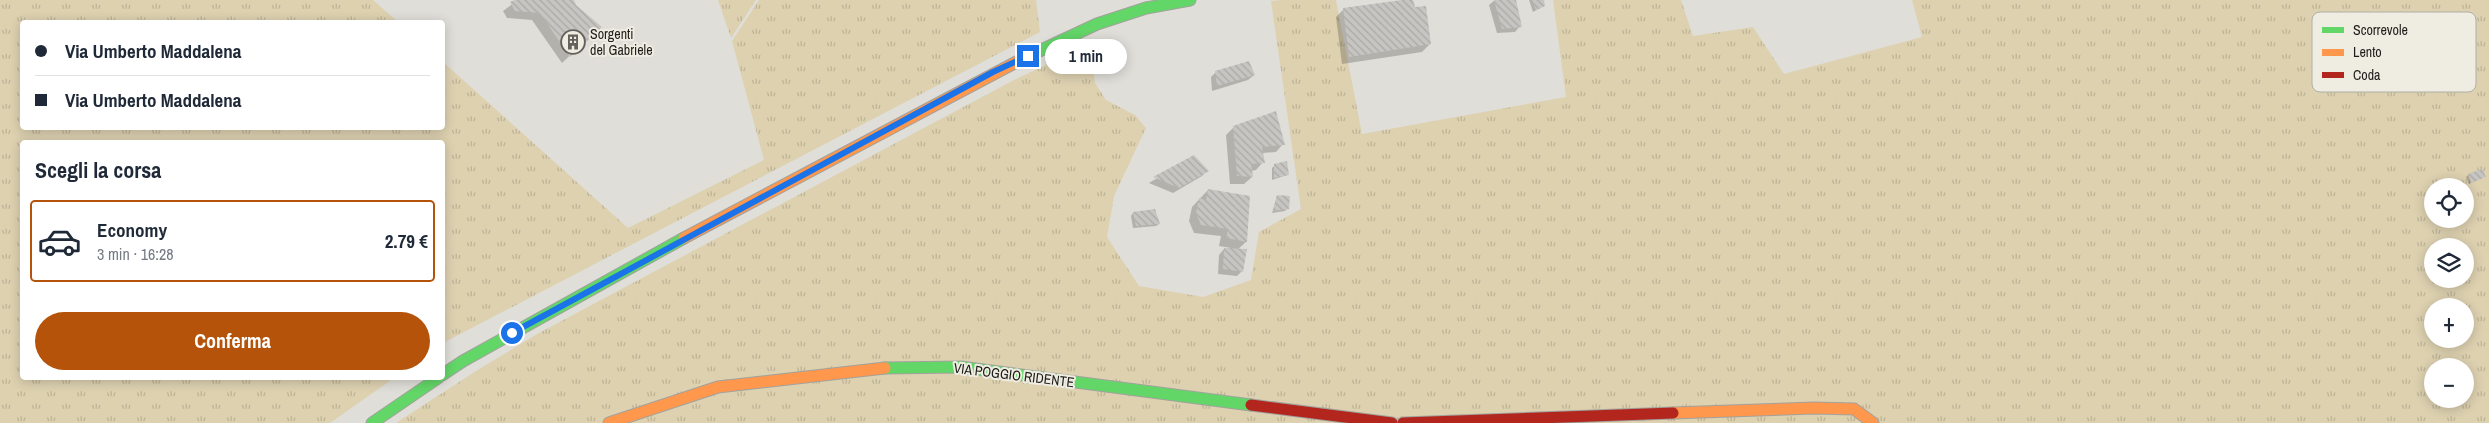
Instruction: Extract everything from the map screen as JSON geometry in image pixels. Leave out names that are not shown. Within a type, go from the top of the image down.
[{"type":"street","points":[[445,373],[463,361],[653,255],[993,72],[1097,24],[1146,8],[1190,0]]},
{"type":"street","name":"VIA POGGIO RIDENTE","points":[[610,423],[718,387],[872,368],[961,367],[1392,423]]},
{"type":"street","points":[[372,423],[435,380]]},
{"type":"street","points":[[1403,423],[1814,408],[1854,409],[1873,423]]},
{"type":"green space","points":[[0,0],[373,0],[396,20],[20,20],[20,130],[445,130],[445,64],[628,228],[764,160],[732,41],[759,0],[1036,0],[1040,32],[445,342],[445,140],[20,140],[20,380],[391,380],[330,423],[0,423]]},
{"type":"green space","points":[[718,0],[756,0],[731,38]]},
{"type":"green space","points":[[1336,0],[1362,134],[1566,97],[1553,0],[1681,0],[1693,36],[1753,27],[1784,74],[1922,37],[1912,0],[2489,0],[2489,423],[396,423],[537,334],[1012,81],[1082,48],[1093,65],[1095,83],[1106,100],[1135,115],[1146,128],[1114,196],[1107,237],[1139,286],[1203,297],[1251,280],[1259,232],[1301,209],[1271,1]]},
{"type":"building","name":"Sorgenti del Gabriele","points":[[515,0],[574,0],[576,5],[602,27],[570,57],[540,13],[515,11],[510,2]]},
{"type":"building","points":[[1413,0],[1415,7],[1426,6],[1431,44],[1349,57],[1343,8]]},
{"type":"building","points":[[1494,0],[1516,0],[1522,27],[1502,29]]},
{"type":"building","points":[[1532,0],[1544,0],[1545,6],[1536,10]]},
{"type":"building","points":[[1249,61],[1255,75],[1217,86],[1215,71]]},
{"type":"building","points":[[1276,111],[1285,145],[1262,147],[1265,163],[1251,164],[1253,177],[1237,176],[1233,126]]},
{"type":"building","points":[[1194,155],[1209,171],[1179,188],[1153,177]]},
{"type":"building","points":[[1287,161],[1289,175],[1274,178],[1274,164]]},
{"type":"building","points":[[2482,169],[2486,177],[2474,182],[2474,178],[2469,178],[2468,174]]},
{"type":"building","points":[[1208,189],[1250,196],[1247,242],[1226,238],[1228,229],[1201,225],[1196,213],[1199,198],[1206,200]]},
{"type":"building","points":[[1277,195],[1290,196],[1289,209],[1273,211]]},
{"type":"building","points":[[1155,209],[1160,224],[1136,226],[1133,212]]},
{"type":"building","points":[[1224,248],[1247,249],[1243,272],[1223,269]]},
{"type":"traffic: fast","points":[[1020,60],[1097,24],[1146,8],[1190,0]]},
{"type":"traffic: fast","points":[[445,373],[463,361],[684,238]]},
{"type":"traffic: fast","points":[[885,368],[961,367],[1251,405]]},
{"type":"traffic: fast","points":[[372,423],[435,380]]},
{"type":"traffic: slow","points":[[684,238],[1020,60]]},
{"type":"traffic: slow","points":[[609,423],[718,387],[885,368]]},
{"type":"traffic: slow","points":[[1673,413],[1814,408],[1854,409],[1873,423]]},
{"type":"traffic: jam","points":[[1251,405],[1392,423]]},
{"type":"traffic: jam","points":[[1403,423],[1673,413]]},
{"type":"place","name":"Sorgenti del Gabriele","points":[[573,42]]},
{"type":"route","points":[[512,333],[993,72],[1028,56]]}]
